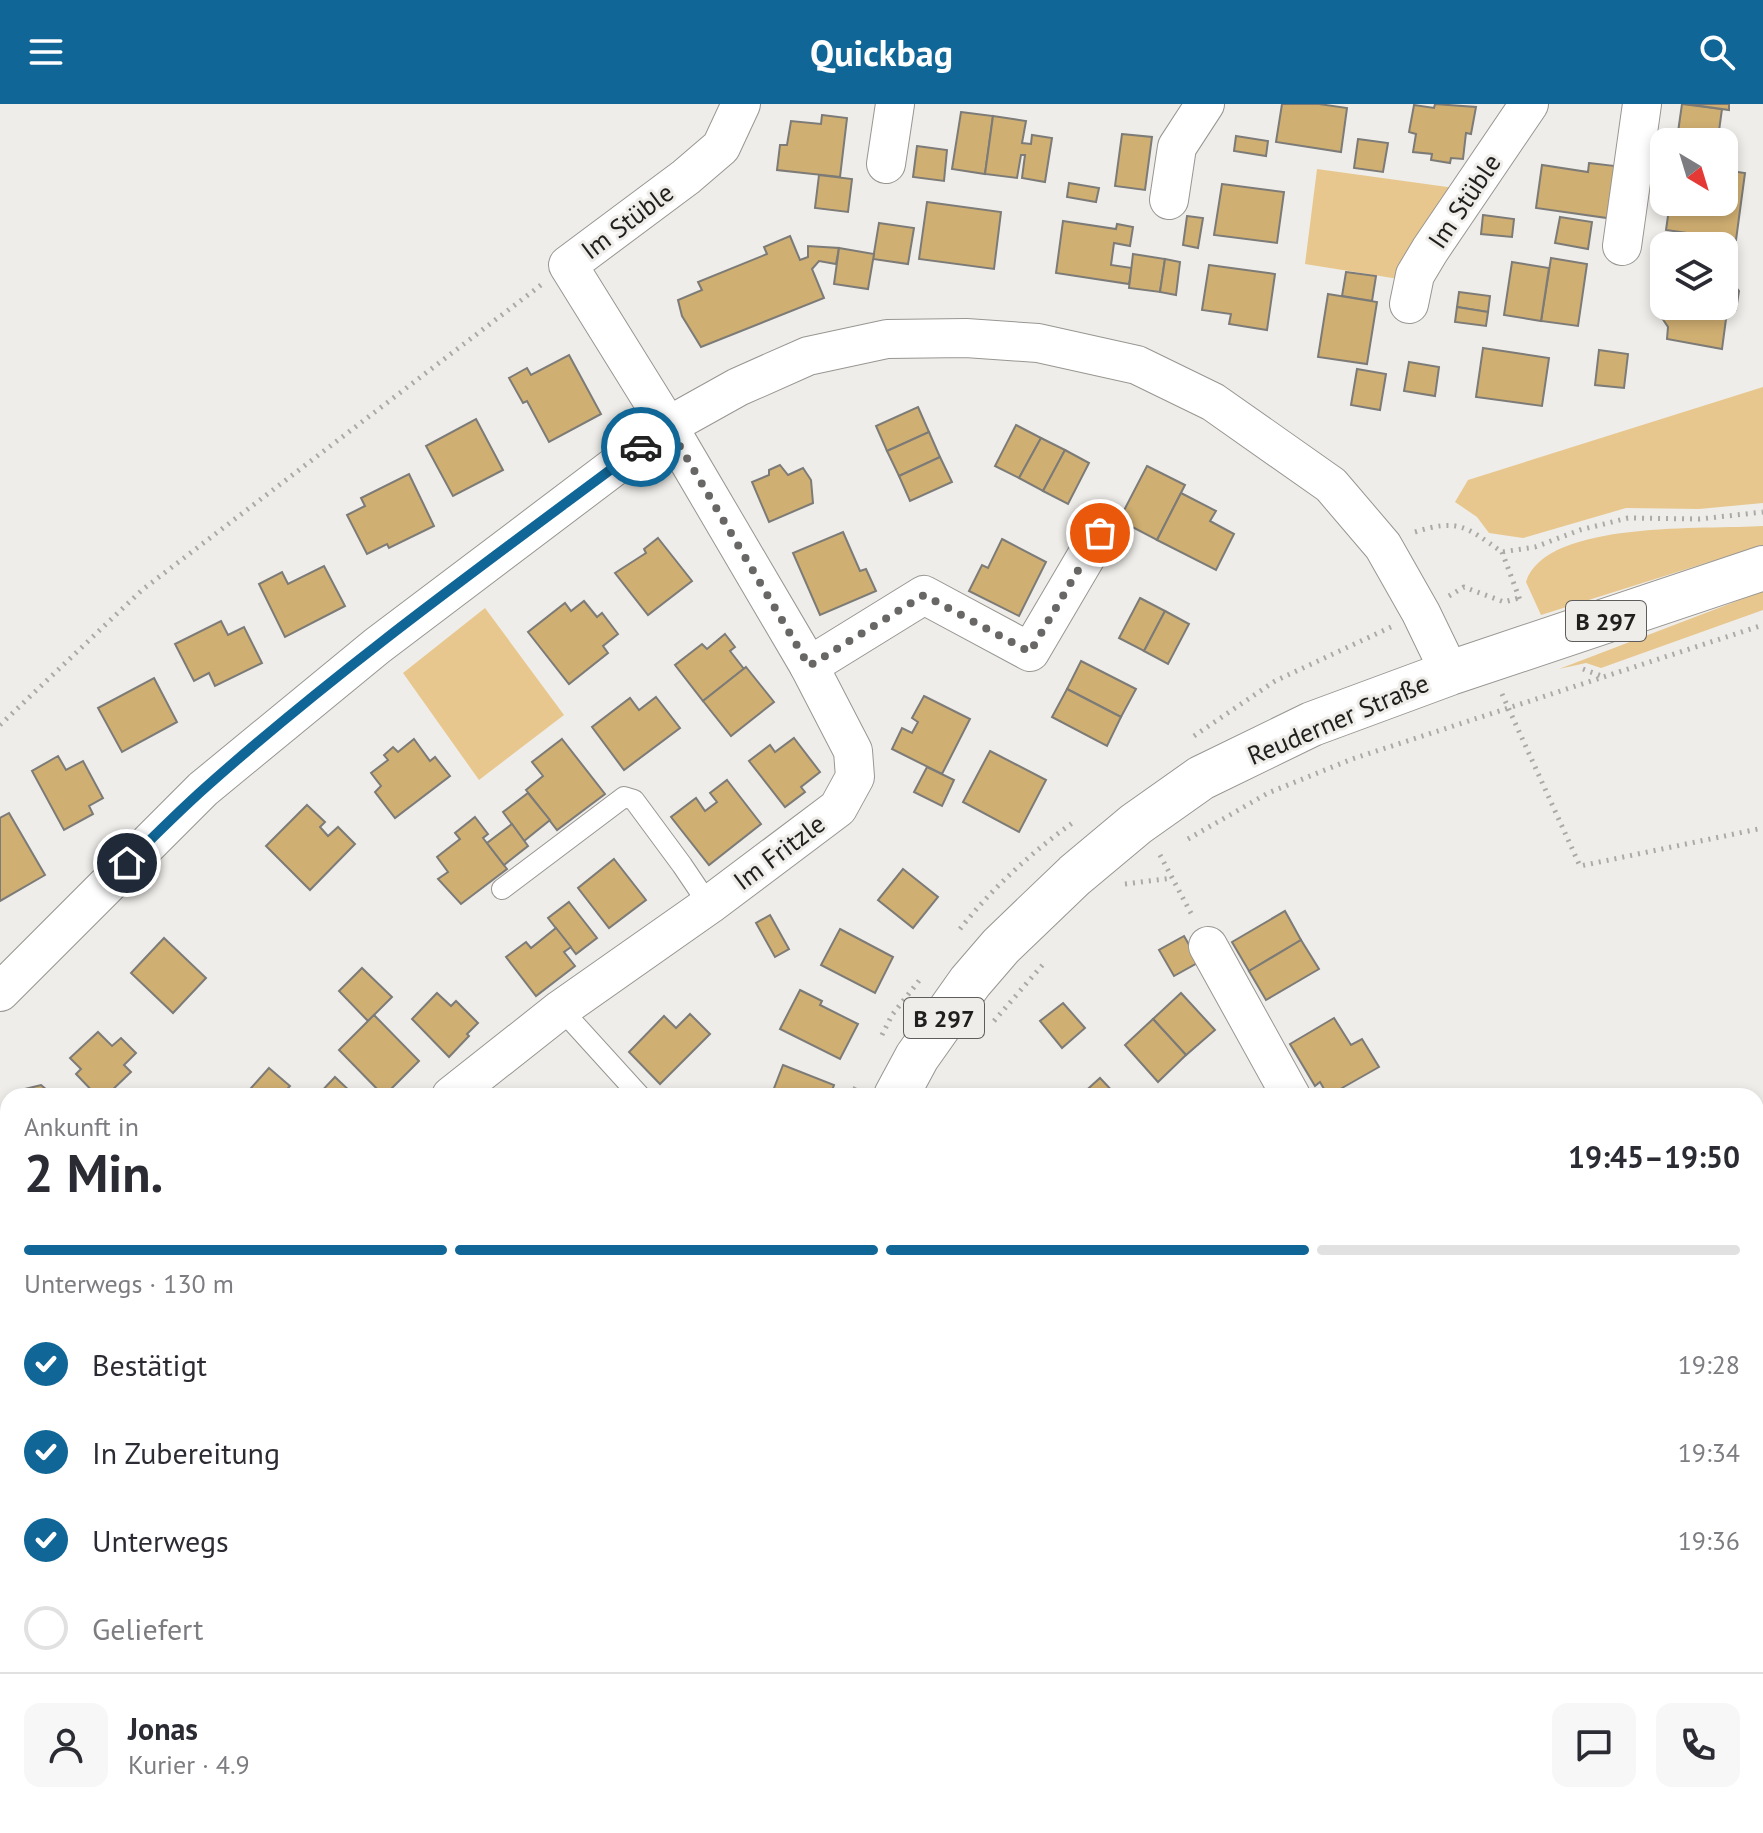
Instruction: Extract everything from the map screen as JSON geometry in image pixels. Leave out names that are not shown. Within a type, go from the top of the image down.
[{"type":"main road","name":"Reuderner Straße","points":[[900,1088],[917,1057],[970,982],[1001,946],[1075,875],[1136,824],[1201,778],[1312,724],[1450,673],[1762,568]]},
{"type":"street","name":"Im Stüble","points":[[668,426],[568,265],[721,147],[741,104]]},
{"type":"street","points":[[886,164],[895,104]]},
{"type":"street","points":[[1169,200],[1177,147],[1205,104]]},
{"type":"street","name":"Im Stüble","points":[[1409,304],[1415,275],[1430,250],[1529,104]]},
{"type":"street","points":[[1622,246],[1642,104]]},
{"type":"street","points":[[0,992],[203,789],[377,646],[668,426],[738,387],[808,356],[887,339],[966,338],[1038,343],[1137,365],[1213,402],[1331,485],[1383,546],[1450,673]]},
{"type":"street","name":"Im Fritzle","points":[[461,1088],[561,1009],[709,905],[838,808],[855,777],[853,751],[809,666],[668,426]]},
{"type":"street","points":[[809,666],[924,595],[1030,652],[1100,533]]},
{"type":"street","points":[[1208,946],[1287,1088]]},
{"type":"lane","points":[[502,889],[624,797],[634,800],[709,905]]},
{"type":"lane","points":[[561,1009],[633,1088]]},
{"type":"path","points":[[0,725],[142,590],[568,265]]},
{"type":"path","points":[[1383,546],[1439,524],[1461,525],[1502,552],[1535,547],[1580,530],[1628,518],[1700,519],[1763,512]]},
{"type":"path","points":[[1186,741],[1275,681],[1421,613],[1464,587],[1504,602],[1519,598]]},
{"type":"path","points":[[1184,841],[1268,793],[1352,759],[1763,625]]},
{"type":"path","points":[[1508,707],[1580,866],[1763,828]]},
{"type":"path","points":[[1150,863],[1172,848]]},
{"type":"path","points":[[1160,856],[1208,946]]},
{"type":"path","points":[[1131,877],[1121,884],[1172,878]]},
{"type":"path","points":[[991,1023],[1049,957]]},
{"type":"shaded area","points":[[1317,169],[1462,189],[1405,280],[1305,264]]},
{"type":"shaded area","points":[[1763,387],[1763,503],[1699,509],[1626,508],[1523,538],[1489,533],[1477,517],[1455,502],[1468,480]]},
{"type":"shaded area","points":[[1763,526],[1763,545],[1541,615],[1526,582],[1540,562],[1564,547],[1595,538],[1669,529]]},
{"type":"shaded area","points":[[1763,591],[1763,610],[1601,668],[1586,663],[1559,669]]},
{"type":"shaded area","points":[[485,608],[564,715],[479,780],[403,673]]},
{"type":"building","points":[[1282,104],[1347,108],[1341,152],[1276,142]]},
{"type":"building","points":[[1435,104],[1476,107],[1471,134],[1466,133],[1463,159],[1451,158],[1450,163],[1431,160],[1432,154],[1413,152],[1416,134],[1409,132],[1414,105],[1434,108]]},
{"type":"building","points":[[1682,104],[1722,109],[1719,128],[1679,128]]},
{"type":"building","points":[[1687,104],[1729,104],[1729,110]]},
{"type":"building","points":[[961,112],[993,116],[985,174],[952,169]]},
{"type":"building","points":[[822,115],[847,118],[840,177],[777,170],[780,145],[787,145],[791,121],[821,124]]},
{"type":"building","points":[[993,116],[1026,121],[1022,143],[1031,144],[1032,135],[1052,138],[1045,182],[1022,178],[1025,155],[1021,155],[1017,178],[985,174]]},
{"type":"building","points":[[1122,134],[1152,137],[1145,190],[1115,186]]},
{"type":"building","points":[[1236,136],[1268,141],[1266,156],[1234,151]]},
{"type":"building","points":[[1358,139],[1388,143],[1383,172],[1354,168]]},
{"type":"building","points":[[917,146],[947,150],[944,181],[913,177]]},
{"type":"building","points":[[1589,163],[1615,166],[1607,218],[1536,208],[1542,165],[1588,172]]},
{"type":"building","points":[[1738,172],[1745,173],[1737,232],[1666,230],[1668,216],[1738,216]]},
{"type":"building","points":[[819,175],[852,179],[848,212],[815,208]]},
{"type":"building","points":[[1069,183],[1099,188],[1096,202],[1067,197]]},
{"type":"building","points":[[1222,184],[1284,192],[1277,243],[1214,235]]},
{"type":"building","points":[[927,202],[1001,212],[994,269],[919,259]]},
{"type":"building","points":[[1483,215],[1514,219],[1512,237],[1481,234]]},
{"type":"building","points":[[1187,216],[1203,218],[1198,248],[1183,245]]},
{"type":"building","points":[[1560,217],[1592,222],[1588,249],[1555,243]]},
{"type":"building","points":[[1063,221],[1116,229],[1117,224],[1133,227],[1130,246],[1114,243],[1111,265],[1132,268],[1129,284],[1056,273]]},
{"type":"building","points":[[879,223],[914,228],[908,264],[873,259]]},
{"type":"building","points":[[790,236],[800,260],[808,257],[808,246],[839,248],[836,264],[819,261],[812,269],[824,298],[701,347],[682,316],[678,300],[702,290],[698,282],[767,254],[764,247]]},
{"type":"building","points":[[839,248],[874,254],[868,289],[834,284]]},
{"type":"building","points":[[1133,254],[1165,259],[1160,292],[1129,288]]},
{"type":"building","points":[[1551,258],[1587,264],[1578,326],[1541,321]]},
{"type":"building","points":[[1165,259],[1180,262],[1176,295],[1160,292]]},
{"type":"building","points":[[1512,262],[1549,268],[1541,321],[1504,315]]},
{"type":"building","points":[[1209,265],[1275,274],[1267,330],[1229,324],[1231,314],[1202,310]]},
{"type":"building","points":[[1346,272],[1376,276],[1372,301],[1342,296]]},
{"type":"building","points":[[1459,292],[1490,296],[1488,312],[1457,307]]},
{"type":"building","points":[[1328,294],[1377,302],[1367,364],[1318,357]]},
{"type":"building","points":[[1457,307],[1488,312],[1486,326],[1455,322]]},
{"type":"building","points":[[1663,320],[1726,320],[1722,349],[1667,339],[1668,327]]},
{"type":"building","points":[[1483,348],[1549,358],[1542,406],[1476,397]]},
{"type":"building","points":[[1599,350],[1628,354],[1624,388],[1595,385]]},
{"type":"building","points":[[569,355],[601,414],[549,442],[527,401],[523,403],[509,378],[527,368],[531,375]]},
{"type":"building","points":[[1409,362],[1439,367],[1435,396],[1404,391]]},
{"type":"building","points":[[1357,369],[1386,374],[1380,410],[1351,405]]},
{"type":"building","points":[[918,407],[929,432],[887,451],[876,426]]},
{"type":"building","points":[[476,419],[503,470],[453,496],[426,446]]},
{"type":"building","points":[[1016,425],[1041,438],[1019,478],[995,466]]},
{"type":"building","points":[[929,432],[940,457],[899,476],[887,451]]},
{"type":"building","points":[[1041,438],[1065,450],[1043,491],[1019,478]]},
{"type":"building","points":[[1065,450],[1089,463],[1068,504],[1043,491]]},
{"type":"building","points":[[940,457],[952,482],[910,501],[899,476]]},
{"type":"building","points":[[780,465],[788,475],[803,468],[811,480],[813,503],[769,522],[752,482],[769,475],[769,470]]},
{"type":"building","points":[[1147,466],[1185,485],[1157,540],[1119,520]]},
{"type":"building","points":[[409,474],[434,526],[389,548],[387,544],[367,554],[347,515],[365,506],[361,498]]},
{"type":"building","points":[[1181,493],[1216,511],[1210,521],[1234,534],[1216,570],[1157,540]]},
{"type":"building","points":[[843,532],[860,571],[866,569],[876,591],[820,615],[793,553]]},
{"type":"building","points":[[658,538],[692,581],[648,615],[615,573],[646,553],[644,549]]},
{"type":"building","points":[[1002,539],[1046,562],[1019,616],[969,591],[982,565],[988,568]]},
{"type":"building","points":[[324,566],[345,606],[285,637],[259,584],[282,572],[288,584]]},
{"type":"building","points":[[1140,598],[1165,611],[1144,651],[1119,638]]},
{"type":"building","points":[[584,601],[597,617],[602,613],[618,634],[603,646],[608,653],[569,684],[528,632],[565,603],[571,611]]},
{"type":"building","points":[[1165,611],[1189,624],[1168,664],[1144,651]]},
{"type":"building","points":[[221,621],[228,635],[244,627],[262,663],[215,686],[209,673],[194,681],[175,644]]},
{"type":"building","points":[[725,634],[735,647],[730,651],[744,669],[703,701],[675,665],[702,644],[707,649]]},
{"type":"building","points":[[1081,661],[1136,689],[1121,717],[1067,689]]},
{"type":"building","points":[[746,667],[774,702],[731,736],[703,701]]},
{"type":"building","points":[[154,678],[177,722],[122,752],[98,708]]},
{"type":"building","points":[[1067,689],[1121,717],[1107,746],[1052,717]]},
{"type":"building","points":[[924,696],[970,719],[942,774],[892,749],[902,728],[912,733],[918,722],[912,718]]},
{"type":"building","points":[[656,697],[680,728],[624,770],[592,727],[630,698],[639,710]]},
{"type":"building","points":[[794,738],[820,772],[801,787],[805,792],[785,807],[749,761],[770,745],[775,752]]},
{"type":"building","points":[[414,739],[430,761],[435,757],[450,776],[395,818],[375,792],[381,786],[371,773],[388,760],[384,755],[393,747],[398,752]]},
{"type":"building","points":[[562,739],[605,794],[557,830],[526,790],[543,776],[532,762]]},
{"type":"building","points":[[990,751],[1046,780],[1019,832],[963,802]]},
{"type":"building","points":[[58,756],[66,770],[83,761],[103,798],[89,806],[93,814],[64,830],[32,771]]},
{"type":"building","points":[[927,767],[954,780],[942,806],[914,792]]},
{"type":"building","points":[[727,780],[761,824],[709,865],[671,817],[696,798],[705,811],[717,802],[710,793]]},
{"type":"building","points":[[528,793],[550,820],[524,841],[503,812]]},
{"type":"building","points":[[307,805],[325,822],[320,827],[328,836],[338,827],[355,844],[310,890],[266,846]]},
{"type":"building","points":[[9,813],[45,875],[0,901],[0,818]]},
{"type":"building","points":[[475,817],[488,834],[483,838],[507,869],[461,904],[438,879],[448,872],[437,857],[460,839],[455,833]]},
{"type":"building","points":[[512,824],[528,846],[504,865],[487,843]]},
{"type":"building","points":[[614,859],[646,900],[609,928],[578,888]]},
{"type":"building","points":[[903,869],[938,897],[913,928],[878,900]]},
{"type":"building","points":[[569,902],[597,938],[576,954],[548,918]]},
{"type":"building","points":[[1285,911],[1301,940],[1249,971],[1232,942]]},
{"type":"building","points":[[770,915],[789,949],[775,957],[756,923]]},
{"type":"building","points":[[556,928],[571,947],[564,952],[575,966],[536,996],[506,957],[526,942],[531,948]]},
{"type":"building","points":[[840,929],[893,957],[875,993],[821,965]]},
{"type":"building","points":[[1184,936],[1199,962],[1174,976],[1159,950]]},
{"type":"building","points":[[164,938],[206,978],[173,1013],[131,973]]},
{"type":"building","points":[[1301,940],[1319,969],[1266,1000],[1249,971]]},
{"type":"building","points":[[362,968],[392,997],[368,1021],[339,991]]},
{"type":"building","points":[[800,990],[822,1001],[820,1005],[858,1024],[840,1059],[780,1029]]},
{"type":"building","points":[[437,993],[451,1006],[456,1001],[478,1023],[449,1057],[412,1019]]},
{"type":"building","points":[[1181,993],[1215,1030],[1186,1055],[1153,1019]]},
{"type":"building","points":[[1063,1003],[1085,1028],[1062,1048],[1040,1021]]},
{"type":"building","points":[[690,1014],[710,1034],[660,1084],[629,1052],[664,1016],[676,1028]]},
{"type":"building","points":[[374,1015],[419,1061],[392,1088],[376,1088],[339,1050]]},
{"type":"building","points":[[1334,1018],[1351,1045],[1362,1039],[1379,1067],[1342,1088],[1323,1088],[1320,1082],[1315,1086],[1290,1044]]},
{"type":"building","points":[[1153,1019],[1186,1055],[1158,1082],[1125,1045]]},
{"type":"building","points":[[98,1032],[112,1046],[121,1038],[136,1053],[124,1065],[131,1072],[114,1088],[89,1088],[76,1074],[81,1069],[70,1058]]},
{"type":"building","points":[[783,1065],[834,1085],[833,1088],[774,1088]]},
{"type":"building","points":[[269,1068],[290,1086],[288,1088],[251,1088]]},
{"type":"building","points":[[335,1077],[347,1088],[325,1088]]},
{"type":"building","points":[[1100,1078],[1109,1088],[1089,1088]]},
{"type":"way so far","points":[[641,447],[668,426],[809,666],[924,595],[1030,652],[1100,533]]},
{"type":"route","points":[[127,863],[203,789],[279,724],[641,447]]}]
